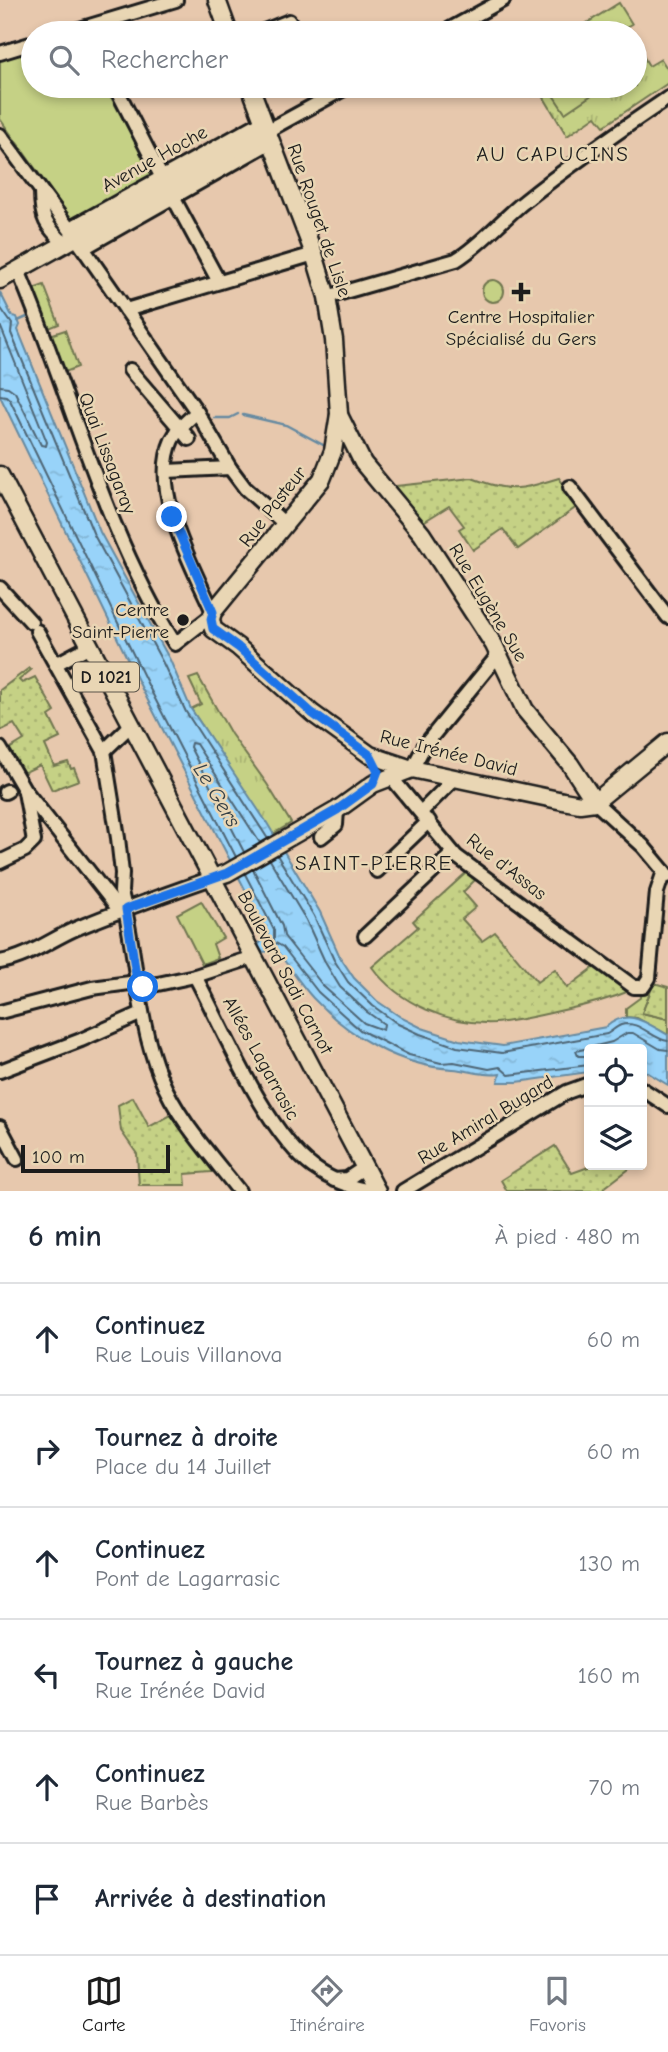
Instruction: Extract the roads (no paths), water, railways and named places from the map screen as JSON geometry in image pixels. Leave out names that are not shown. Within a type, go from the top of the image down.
[{"type":"main road","points":[[216,0],[224,21]]},
{"type":"main road","name":"Rue Rouget de Lisle","points":[[255,98],[314,254],[327,297],[335,351],[339,414]]},
{"type":"main road","name":"Avenue Hoche","points":[[11,274],[267,131]]},
{"type":"main road","name":"Rue Eugène Sue","points":[[339,414],[363,463],[422,534],[499,654],[524,710],[577,773],[595,802]]},
{"type":"main road","name":"Rue Pasteur","points":[[212,614],[322,479],[333,451],[339,414]]},
{"type":"main road","points":[[322,479],[346,459],[363,463]]},
{"type":"main road","name":"Boulevard Sadi Carnot","points":[[0,475],[131,725],[220,875],[254,957],[365,1167],[375,1191]]},
{"type":"main road","name":"Rue Irénée David","points":[[212,614],[211,624],[218,634],[238,647],[320,720],[373,760],[567,801],[595,802]]},
{"type":"main road","points":[[595,802],[668,743]]},
{"type":"main road","points":[[373,760],[377,778],[373,784]]},
{"type":"main road","name":"Rue d'Assas","points":[[373,760],[391,777]]},
{"type":"main road","points":[[220,875],[337,810],[373,784],[412,769]]},
{"type":"main road","points":[[567,801],[575,788],[577,773]]},
{"type":"street","points":[[114,21],[174,0]]},
{"type":"street","points":[[465,21],[503,0]]},
{"type":"street","points":[[0,53],[21,47]]},
{"type":"street","points":[[121,98],[162,178]]},
{"type":"street","points":[[267,131],[316,98]]},
{"type":"street","points":[[327,297],[456,260],[467,254],[498,223],[574,162],[668,98]]},
{"type":"street","name":"Avenue Hoche","points":[[267,131],[173,197],[89,245],[70,241],[76,225],[162,178],[267,131]]},
{"type":"street","points":[[0,135],[41,192],[70,241],[126,310],[197,412],[230,468],[245,488],[285,524]]},
{"type":"street","points":[[173,197],[219,282]]},
{"type":"street","points":[[126,310],[314,254]]},
{"type":"street","name":"Quai Lissagaray","points":[[11,274],[118,533],[175,644],[212,614]]},
{"type":"street","points":[[130,370],[189,439]]},
{"type":"street","points":[[197,412],[180,428],[172,441],[167,456],[167,471],[172,517],[212,614]]},
{"type":"street","points":[[167,471],[230,468]]},
{"type":"street","points":[[570,487],[668,617]]},
{"type":"street","points":[[0,588],[34,627],[104,751],[120,850],[123,910],[149,1043],[161,1079],[181,1115],[239,1191]]},
{"type":"street","points":[[56,664],[90,646]]},
{"type":"street","points":[[412,769],[425,745],[499,654]]},
{"type":"street","points":[[104,751],[131,725]]},
{"type":"street","points":[[0,748],[24,789],[123,910]]},
{"type":"street","name":"Rue d'Assas","points":[[391,777],[453,853],[638,988],[643,987],[649,978],[657,892],[666,873]]},
{"type":"street","points":[[377,872],[455,778]]},
{"type":"street","points":[[0,862],[25,850],[34,841],[24,789]]},
{"type":"street","points":[[595,802],[643,846],[666,873]]},
{"type":"street","points":[[321,838],[336,825],[337,810]]},
{"type":"street","points":[[365,936],[453,853]]},
{"type":"street","points":[[0,962],[27,953],[123,910],[220,875]]},
{"type":"street","points":[[0,1012],[92,988],[138,985],[195,976],[254,957]]},
{"type":"street","name":"Allées Lagarrasic","points":[[195,976],[257,1096],[276,1126],[306,1161],[334,1180],[347,1186],[375,1191]]},
{"type":"street","points":[[0,1071],[142,1013]]},
{"type":"street","name":"Rue Amiral Bugard","points":[[403,1191],[567,1092],[584,1086]]},
{"type":"street","points":[[647,1092],[668,1106]]},
{"type":"street","points":[[0,1127],[17,1159]]},
{"type":"street","points":[[334,1180],[347,1179],[365,1167]]},
{"type":"water","name":"Le Gers","points":[[0,292],[12,316],[17,317],[20,325],[18,330],[100,532],[170,660],[191,709],[267,823],[320,912],[340,957],[354,978],[377,1001],[402,1018],[422,1028],[459,1040],[503,1046],[606,1027],[622,1018],[637,1019],[668,1035],[668,1085],[647,1072],[647,1044],[584,1044],[584,1073],[517,1082],[498,1082],[500,1074],[482,1074],[414,1062],[359,1037],[313,998],[277,951],[262,952],[258,945],[268,934],[143,691],[0,396]]},
{"type":"waterway","points":[[18,321],[27,317]]},
{"type":"waterway","points":[[214,418],[230,418],[238,414]]},
{"type":"waterway","points":[[243,415],[286,425],[325,446]]},
{"type":"place","name":"Centre Hospitalier Spécialisé du Gers","points":[[521,292]]},
{"type":"place","name":"Centre Saint-Pierre","points":[[183,620]]},
{"type":"district","name":"AU CAPUCINS","points":[[553,154]]},
{"type":"district","name":"SAINT-PIERRE","points":[[374,863]]}]
